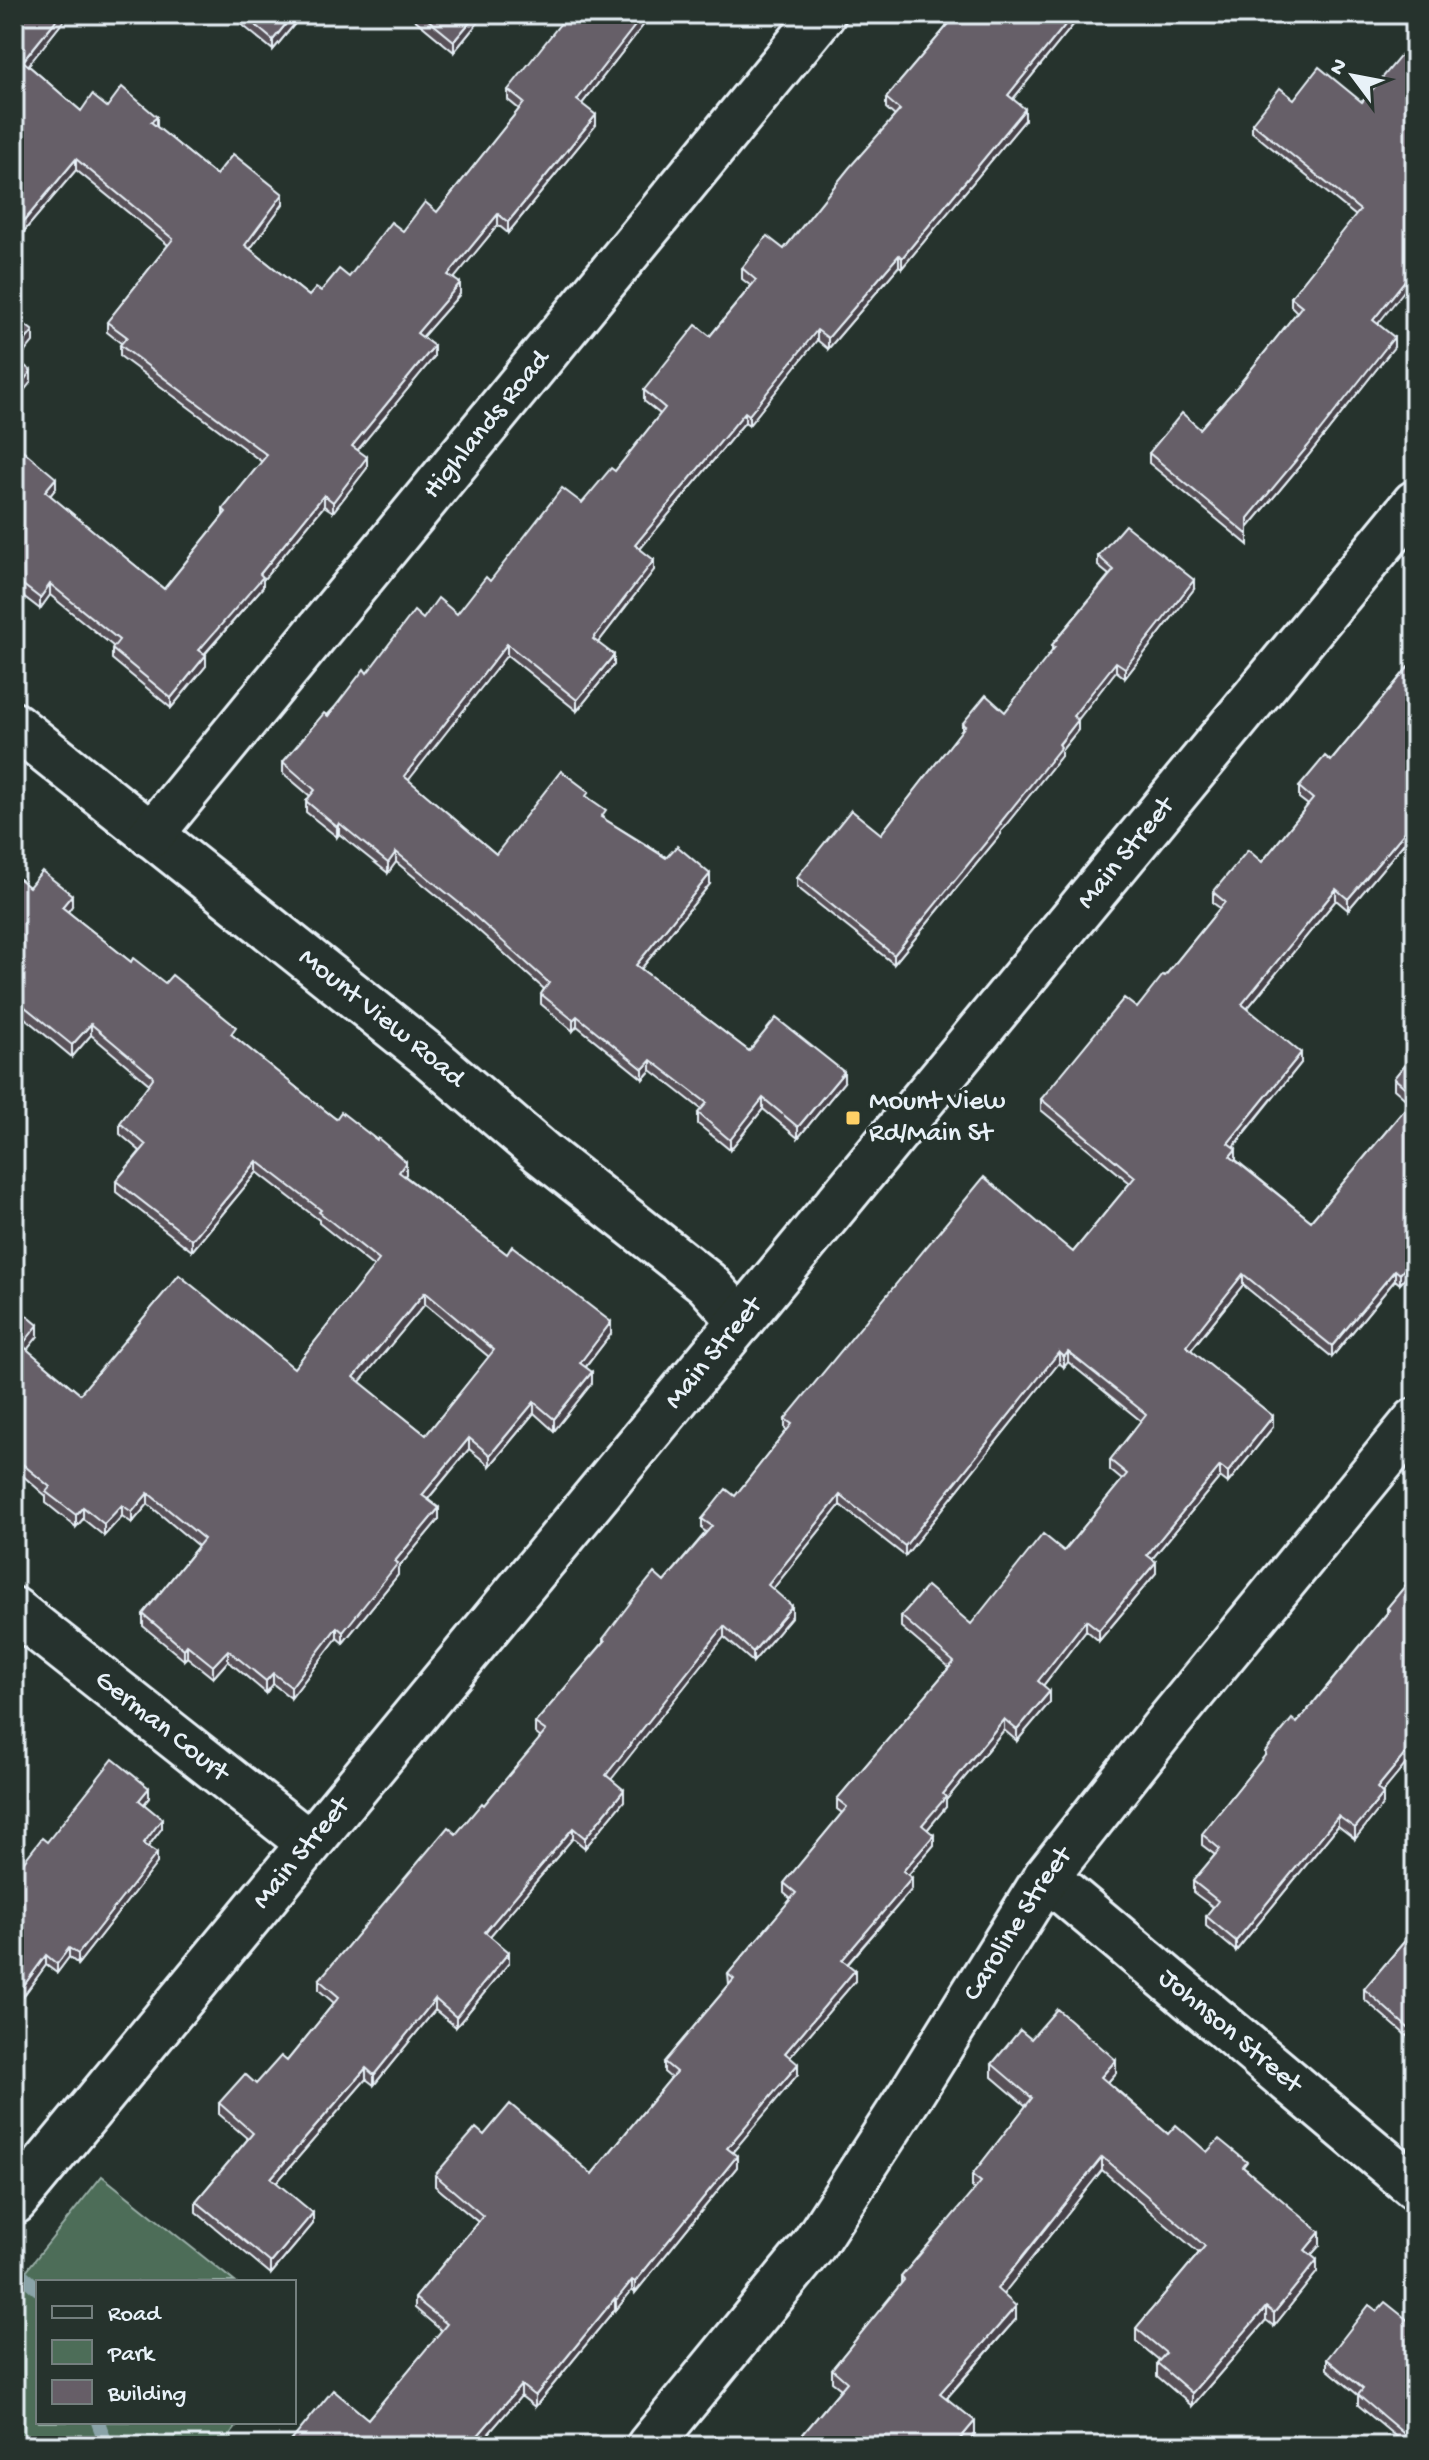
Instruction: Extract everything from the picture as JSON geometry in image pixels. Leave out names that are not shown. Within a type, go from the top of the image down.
[{"type":"street","name":"Highlands Road","points":[[151,835],[823,14]]},
{"type":"street","name":"Main Street","points":[[17,2199],[1415,503]]},
{"type":"street","name":"Mount View Road","points":[[14,725],[427,1054],[542,1153],[707,1283],[741,1321]]},
{"type":"street","name":"Caroline Street","points":[[649,2446],[812,2247],[1046,1877],[1415,1421]]},
{"type":"street","name":"German Court","points":[[14,1610],[309,1843]]},
{"type":"street","name":"Johnson Street","points":[[1046,1877],[1415,2187]]},
{"type":"green space","points":[[102,2176],[232,2280],[36,2280],[36,2424],[238,2424],[231,2434],[233,2446],[14,2446],[14,2286]]},
{"type":"building","points":[[14,14],[61,14],[23,61],[81,111],[92,95],[107,107],[122,87],[157,117],[151,122],[216,175],[233,154],[283,194],[245,245],[309,296],[316,288],[321,291],[339,269],[349,277],[391,222],[403,231],[425,202],[437,212],[524,103],[508,90],[568,14],[644,14],[577,100],[596,115],[508,222],[498,214],[448,275],[460,283],[417,333],[434,346],[352,446],[367,457],[333,502],[324,495],[260,574],[263,577],[199,650],[206,655],[171,698],[112,649],[119,640],[50,584],[40,598],[14,578],[14,443],[56,478],[45,491],[164,589],[267,455],[120,345],[127,337],[107,322],[173,239],[76,159],[14,233]]},
{"type":"building","points":[[242,14],[294,14],[273,40]]},
{"type":"building","points":[[421,14],[477,14],[454,41]]},
{"type":"building","points":[[947,14],[1074,14],[1008,95],[1025,109],[902,258],[899,255],[828,338],[817,330],[749,415],[745,412],[635,545],[654,560],[593,639],[614,655],[577,700],[507,644],[404,776],[496,854],[561,771],[589,792],[586,796],[606,810],[601,817],[666,858],[677,846],[710,874],[636,965],[749,1051],[776,1018],[844,1072],[798,1127],[763,1098],[730,1140],[698,1113],[707,1103],[651,1060],[643,1069],[577,1016],[573,1020],[541,994],[549,983],[469,911],[396,852],[388,863],[306,801],[315,790],[283,762],[324,713],[328,716],[364,669],[367,673],[414,611],[423,619],[438,598],[457,614],[486,577],[490,581],[562,488],[582,503],[611,468],[615,471],[665,408],[644,390],[696,325],[710,336],[756,280],[742,268],[767,236],[784,249],[900,110],[886,98],[953,19]]},
{"type":"building","points":[[1403,53],[1415,62],[1415,268],[1373,320],[1394,337],[1248,518],[1248,535],[1149,453],[1182,413],[1200,429],[1237,387],[1302,306],[1291,297],[1360,210],[1252,123],[1280,88],[1294,99],[1319,67],[1362,102]]},
{"type":"building","points":[[14,316],[33,331],[14,354]]},
{"type":"building","points":[[14,357],[31,371],[14,393]]},
{"type":"building","points":[[1125,525],[1194,580],[1125,668],[1116,662],[1073,716],[1078,720],[1059,744],[1061,747],[894,955],[797,877],[851,810],[881,834],[986,695],[1005,712],[1055,647],[1052,645],[1114,570],[1098,556]]},
{"type":"building","points":[[1415,659],[1415,820],[1348,899],[1336,889],[1242,1004],[1301,1053],[1228,1143],[1236,1149],[1230,1156],[1311,1221],[1415,1097],[1415,1256],[1400,1274],[1395,1270],[1332,1346],[1243,1274],[1186,1346],[1273,1416],[1228,1472],[1220,1466],[1147,1555],[1156,1562],[1099,1630],[1086,1620],[1038,1681],[1050,1691],[1017,1730],[1004,1719],[943,1794],[946,1797],[922,1825],[934,1835],[903,1871],[912,1878],[842,1960],[855,1970],[785,2053],[798,2064],[727,2148],[737,2156],[635,2282],[632,2280],[615,2298],[535,2396],[521,2385],[469,2446],[287,2446],[333,2390],[368,2419],[447,2324],[415,2298],[483,2216],[435,2175],[476,2128],[484,2135],[510,2104],[592,2174],[676,2072],[664,2062],[734,1979],[728,1974],[796,1893],[784,1883],[847,1807],[837,1799],[954,1662],[901,1616],[927,1586],[971,1624],[1043,1534],[1064,1551],[1127,1474],[1110,1460],[1146,1414],[1068,1352],[1064,1357],[1059,1352],[905,1546],[840,1495],[768,1585],[792,1606],[753,1652],[724,1626],[606,1775],[624,1790],[585,1838],[573,1828],[485,1932],[509,1952],[456,2017],[435,1999],[374,2075],[366,2068],[271,2178],[313,2213],[271,2263],[196,2201],[253,2133],[219,2103],[245,2074],[256,2084],[281,2056],[287,2061],[339,1997],[319,1980],[448,1827],[456,1834],[546,1731],[535,1723],[605,1641],[603,1639],[640,1590],[654,1573],[664,1582],[712,1526],[702,1519],[726,1489],[735,1496],[792,1424],[785,1419],[984,1177],[1073,1252],[1135,1177],[1041,1099],[1124,998],[1137,1008],[1165,976],[1225,902],[1213,892],[1248,850],[1262,862],[1313,799],[1299,787],[1325,756],[1331,761]]},
{"type":"building","points":[[42,871],[72,895],[62,907],[131,962],[133,958],[165,983],[172,975],[236,1027],[231,1034],[308,1097],[336,1119],[341,1112],[406,1162],[399,1172],[507,1254],[512,1246],[611,1322],[580,1363],[592,1372],[554,1419],[534,1402],[490,1455],[469,1438],[422,1495],[439,1508],[343,1632],[337,1627],[291,1687],[273,1673],[266,1681],[228,1650],[213,1666],[187,1645],[184,1649],[143,1614],[204,1539],[148,1493],[132,1512],[122,1505],[104,1524],[83,1507],[76,1515],[46,1492],[50,1487],[14,1457],[14,1305],[38,1325],[22,1345],[80,1394],[179,1275],[294,1368],[379,1260],[257,1161],[192,1240],[116,1181],[146,1145],[120,1123],[153,1078],[91,1024],[72,1045],[14,998],[14,875],[29,887]],"holes":[[[425,1292],[494,1350],[426,1435],[354,1377]]]},
{"type":"building","points":[[1415,1052],[1415,1096],[1394,1078]]},
{"type":"building","points":[[1415,1574],[1415,1742],[1377,1788],[1383,1794],[1355,1828],[1338,1816],[1236,1941],[1206,1916],[1218,1901],[1193,1881],[1220,1849],[1202,1834],[1292,1719],[1297,1723],[1390,1610],[1387,1608]]},
{"type":"building","points":[[113,1759],[149,1788],[139,1800],[162,1819],[143,1844],[157,1853],[78,1954],[69,1948],[57,1964],[46,1955],[14,1999],[14,1874],[42,1838],[47,1842]]},
{"type":"building","points":[[1415,1929],[1415,2034],[1364,1989]]},
{"type":"building","points":[[1057,2009],[1116,2060],[1101,2077],[1168,2134],[1176,2125],[1207,2152],[1219,2139],[1247,2162],[1243,2167],[1320,2232],[1305,2250],[1317,2260],[1274,2313],[1266,2307],[1192,2393],[1157,2363],[1166,2353],[1136,2328],[1205,2246],[1102,2157],[997,2289],[1016,2306],[940,2393],[975,2421],[954,2446],[929,2446],[923,2441],[918,2446],[793,2446],[847,2382],[832,2369],[904,2280],[901,2277],[981,2182],[972,2175],[1032,2098],[992,2064],[1020,2030],[1031,2039]]},
{"type":"building","points":[[1385,2302],[1415,2326],[1415,2443],[1358,2395],[1363,2389],[1327,2359],[1369,2305],[1377,2311]]},
{"type":"building","points":[[776,2438],[786,2446],[769,2446]]},
{"type":"waterway","points":[[14,2268],[36,2287]]},
{"type":"waterway","points":[[99,2424],[107,2446]]},
{"type":"place","name":"Mount View Rd/Main St","points":[[853,1118]]}]
